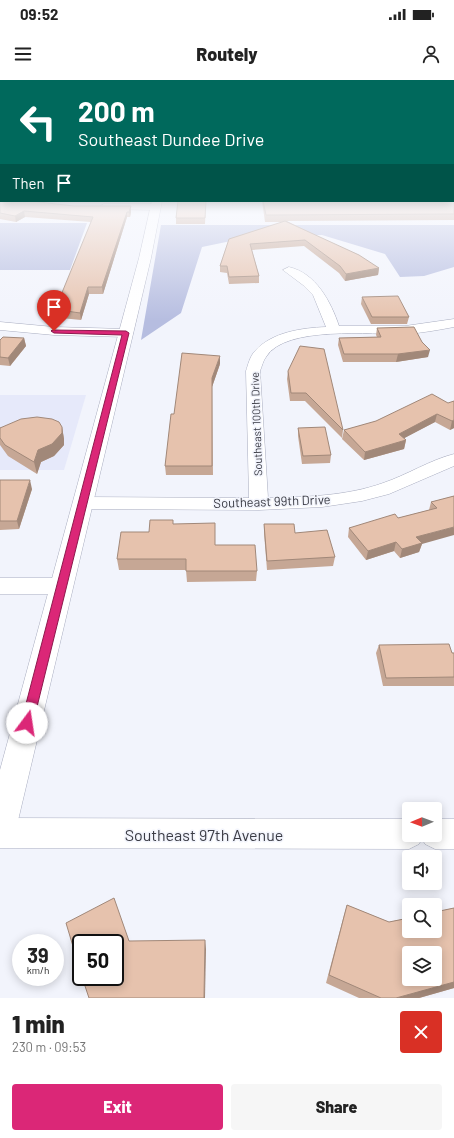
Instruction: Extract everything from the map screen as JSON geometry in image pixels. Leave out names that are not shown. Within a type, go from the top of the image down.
[{"type":"main road","points":[[0,829],[126,333],[149,236]]},
{"type":"street","points":[[289,270],[306,280],[321,296],[326,304],[333,329]]},
{"type":"street","name":"Southeast 100th Drive","points":[[259,504],[254,365],[262,352],[277,341],[299,334],[333,329],[406,330],[454,323]]},
{"type":"street","points":[[0,326],[54,331],[126,333]]},
{"type":"street","name":"Southeast 99th Drive","points":[[83,503],[303,503],[344,498],[380,490],[403,483],[454,459]]},
{"type":"street","points":[[0,586],[61,586]]},
{"type":"street","name":"Southeast 97th Avenue","points":[[0,833],[402,834]]},
{"type":"street","points":[[442,834],[454,834]]},
{"type":"shaded area","points":[[0,236],[82,236],[70,270],[0,270]]},
{"type":"shaded area","points":[[159,236],[266,236],[255,236],[202,247],[181,313],[141,340]]},
{"type":"shaded area","points":[[325,236],[454,236],[454,267],[424,276],[400,277],[385,254]]},
{"type":"shaded area","points":[[0,395],[86,395],[64,470],[0,470]]},
{"type":"building","points":[[85,236],[119,236],[102,287],[88,287],[80,313],[60,310],[61,295]]},
{"type":"building","points":[[239,236],[317,236],[359,255],[379,268],[346,274],[340,266],[305,240],[250,244],[259,276],[229,277],[227,266],[220,266],[229,239]]},
{"type":"building","points":[[398,296],[409,317],[372,317],[362,297]]},
{"type":"building","points":[[414,327],[422,342],[430,350],[398,354],[344,354],[339,338],[381,337],[377,328]]},
{"type":"building","points":[[3,337],[24,338],[8,358],[0,357],[0,340]]},
{"type":"building","points":[[300,346],[324,349],[343,430],[306,393],[291,393],[288,371]]},
{"type":"building","points":[[182,353],[220,356],[212,378],[212,466],[165,466],[171,414],[174,414]]},
{"type":"building","points":[[432,394],[448,403],[454,401],[454,420],[452,421],[437,414],[399,434],[406,440],[365,452],[344,430],[376,421]]},
{"type":"building","points":[[37,417],[52,419],[59,422],[62,427],[62,433],[52,444],[38,450],[34,462],[5,445],[0,438],[0,428],[21,419]]},
{"type":"building","points":[[325,427],[331,455],[303,456],[298,428]]},
{"type":"building","points":[[0,480],[30,480],[17,521],[0,521]]},
{"type":"building","points":[[454,496],[454,527],[416,537],[422,543],[402,549],[396,542],[368,551],[349,528],[395,514],[398,518],[437,508],[431,502]]},
{"type":"building","points":[[150,520],[173,520],[173,524],[215,523],[215,545],[255,545],[257,571],[186,571],[186,559],[117,559],[121,532],[149,532]]},
{"type":"building","points":[[264,524],[294,524],[295,533],[327,530],[335,557],[267,561]]},
{"type":"building","points":[[449,644],[452,653],[454,653],[454,677],[386,678],[379,645]]},
{"type":"building","points":[[114,898],[129,941],[205,940],[204,998],[89,998],[85,986],[124,986],[124,934],[72,934],[72,943],[66,923]]},
{"type":"building","points":[[347,905],[389,922],[402,919],[402,938],[442,938],[442,911],[454,908],[454,982],[442,985],[442,946],[402,946],[402,986],[440,986],[396,998],[381,998],[329,975]]},
{"type":"route","points":[[27,723],[126,333],[54,331]]}]
